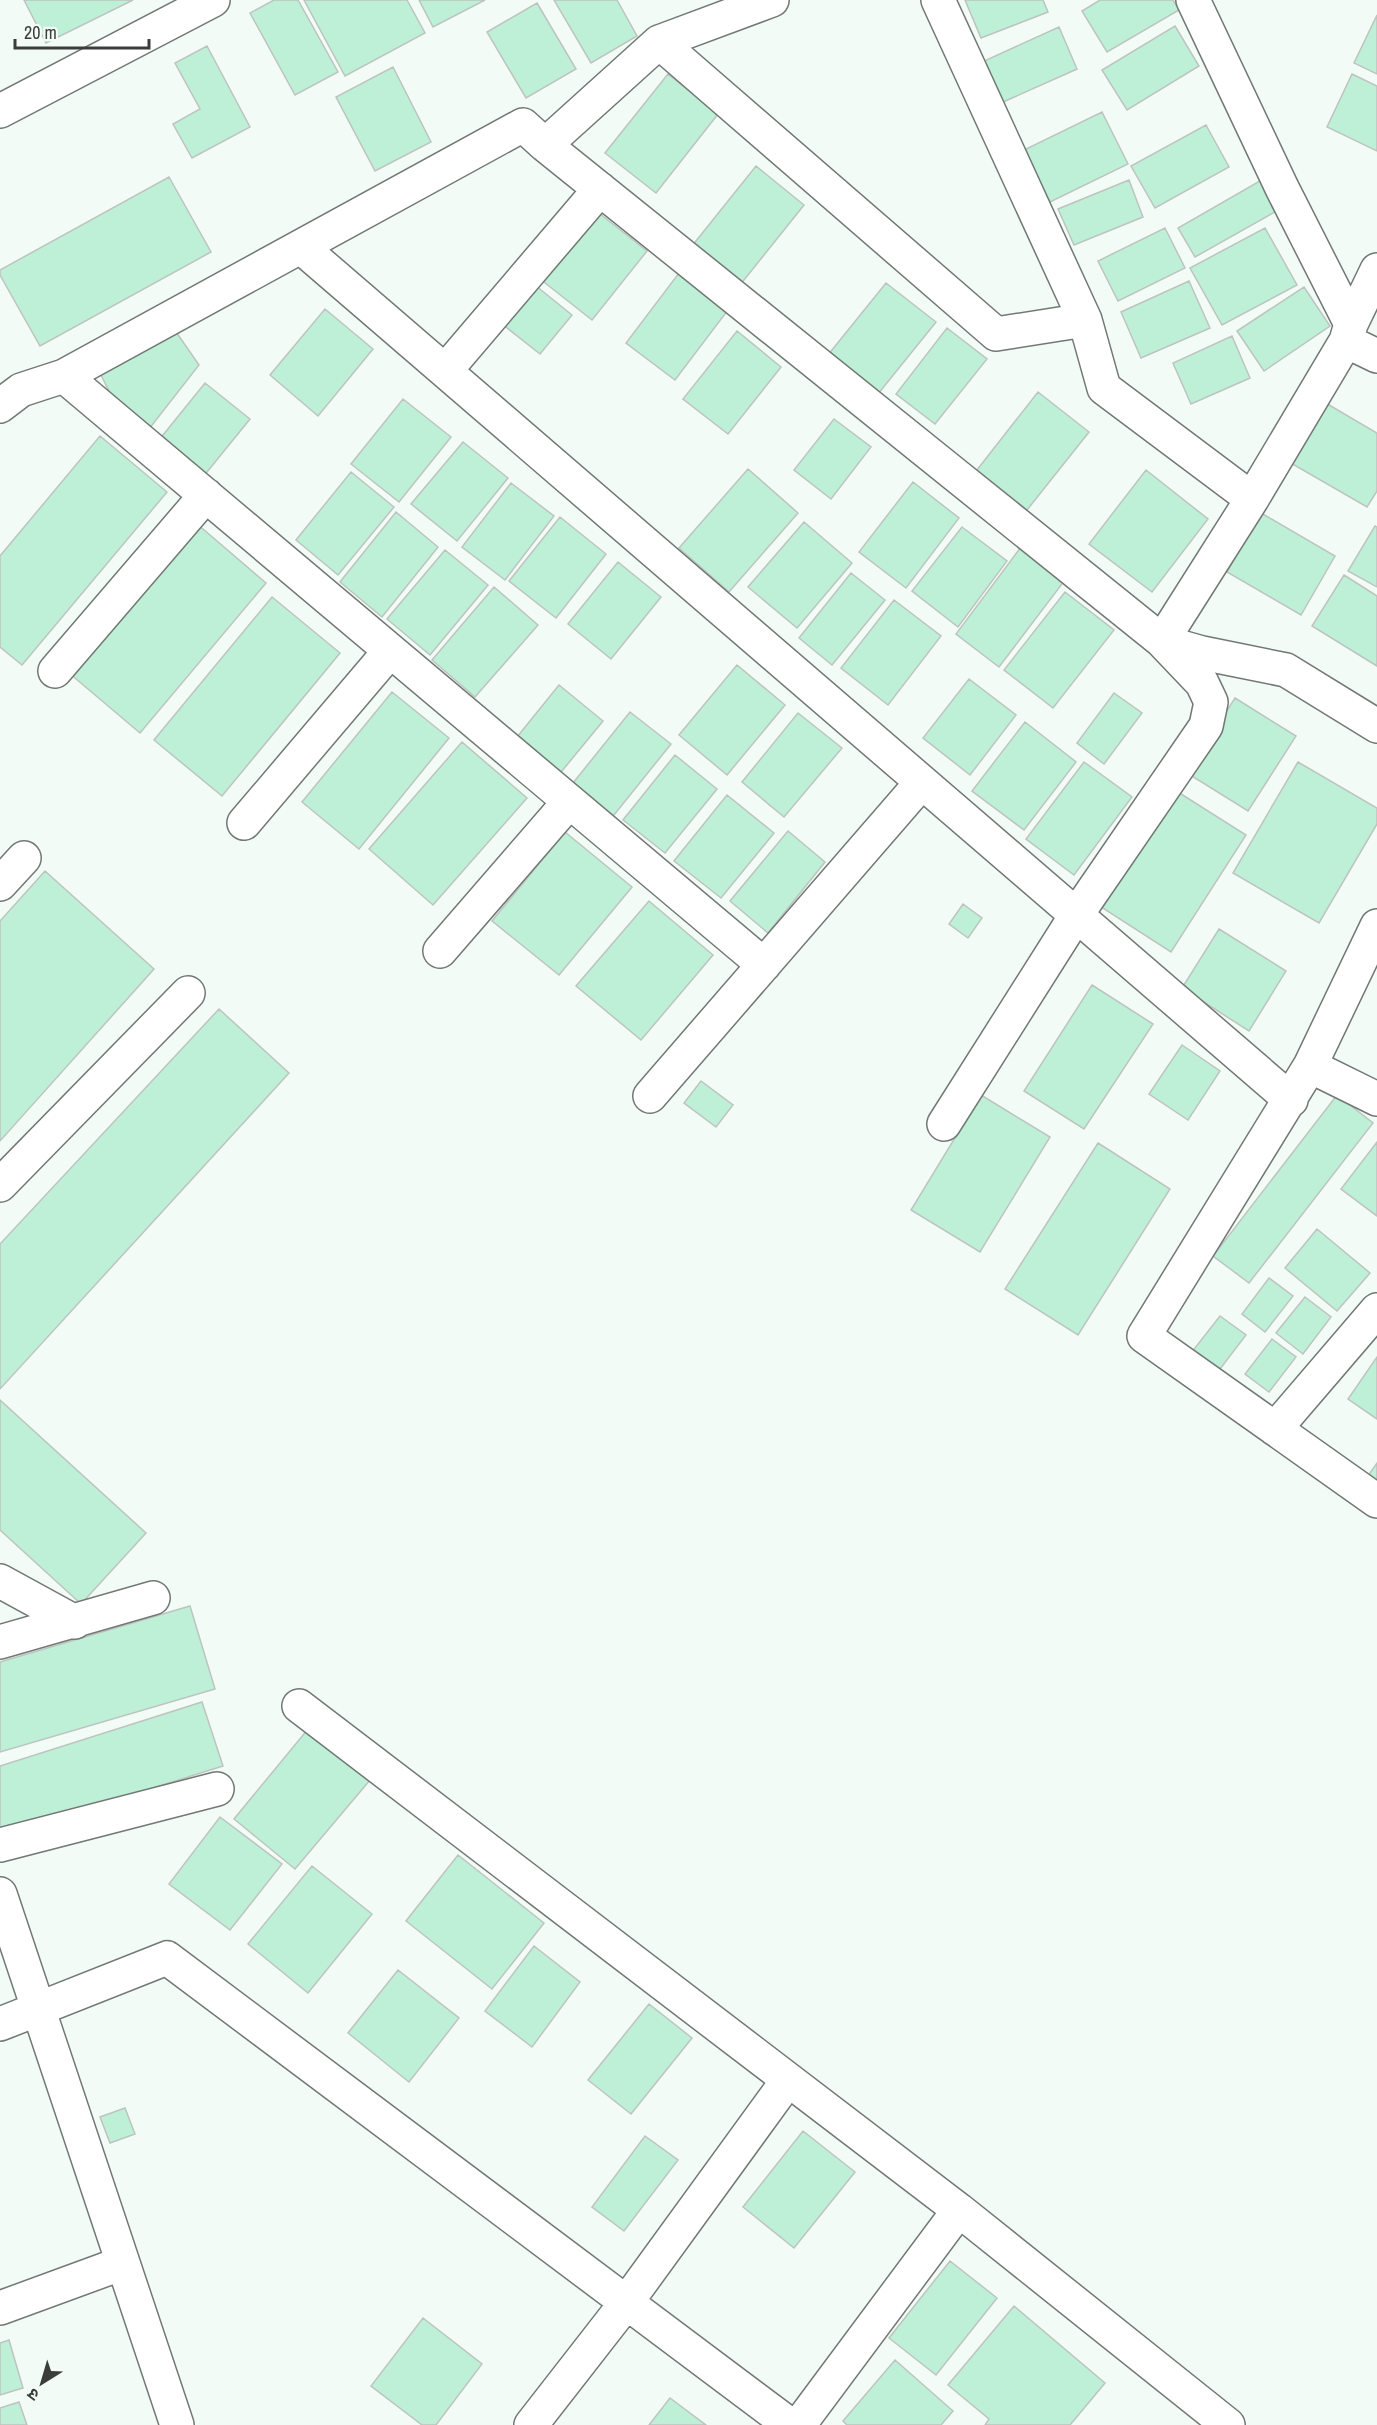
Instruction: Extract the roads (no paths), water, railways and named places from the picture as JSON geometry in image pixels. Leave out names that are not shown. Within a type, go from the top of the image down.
[{"type":"street","points":[[3,103],[213,0]]},
{"type":"street","points":[[545,145],[659,42],[772,0]]},
{"type":"street","points":[[938,0],[1085,320],[1104,388],[1252,499]]},
{"type":"street","points":[[1193,0],[1349,332],[1377,356]]},
{"type":"street","points":[[659,42],[996,334],[1085,320]]},
{"type":"street","points":[[0,406],[21,390],[64,376],[523,124],[545,145],[1162,641],[1202,683],[1211,702],[1206,726],[1077,914],[944,1124]]},
{"type":"street","points":[[446,371],[600,189]]},
{"type":"street","points":[[301,247],[1290,1100]]},
{"type":"street","points":[[1162,641],[1252,499],[1349,332],[1377,270]]},
{"type":"street","points":[[64,376],[764,965]]},
{"type":"street","points":[[55,671],[206,495]]},
{"type":"street","points":[[1197,585],[1202,653]]},
{"type":"street","points":[[1162,641],[1202,653],[1286,670],[1377,726]]},
{"type":"street","points":[[244,823],[390,651]]},
{"type":"street","points":[[650,1096],[922,782]]},
{"type":"street","points":[[440,951],[569,802]]},
{"type":"street","points":[[0,884],[24,858]]},
{"type":"street","points":[[1377,926],[1310,1066],[1144,1336],[1377,1501]]},
{"type":"street","points":[[0,1185],[188,993]]},
{"type":"street","points":[[1310,1066],[1377,1099]]},
{"type":"street","points":[[1275,1428],[1375,1317]]},
{"type":"street","points":[[0,1581],[75,1622]]},
{"type":"street","points":[[0,1642],[153,1598]]},
{"type":"street","points":[[298,1706],[959,2210],[1228,2425]]},
{"type":"street","points":[[0,1845],[217,1789]]},
{"type":"street","points":[[0,1894],[177,2425]]},
{"type":"street","points":[[0,2024],[167,1958],[790,2425]]},
{"type":"street","points":[[531,2425],[626,2303],[788,2080]]},
{"type":"street","points":[[799,2425],[959,2210]]},
{"type":"street","points":[[0,2308],[123,2263]]}]
